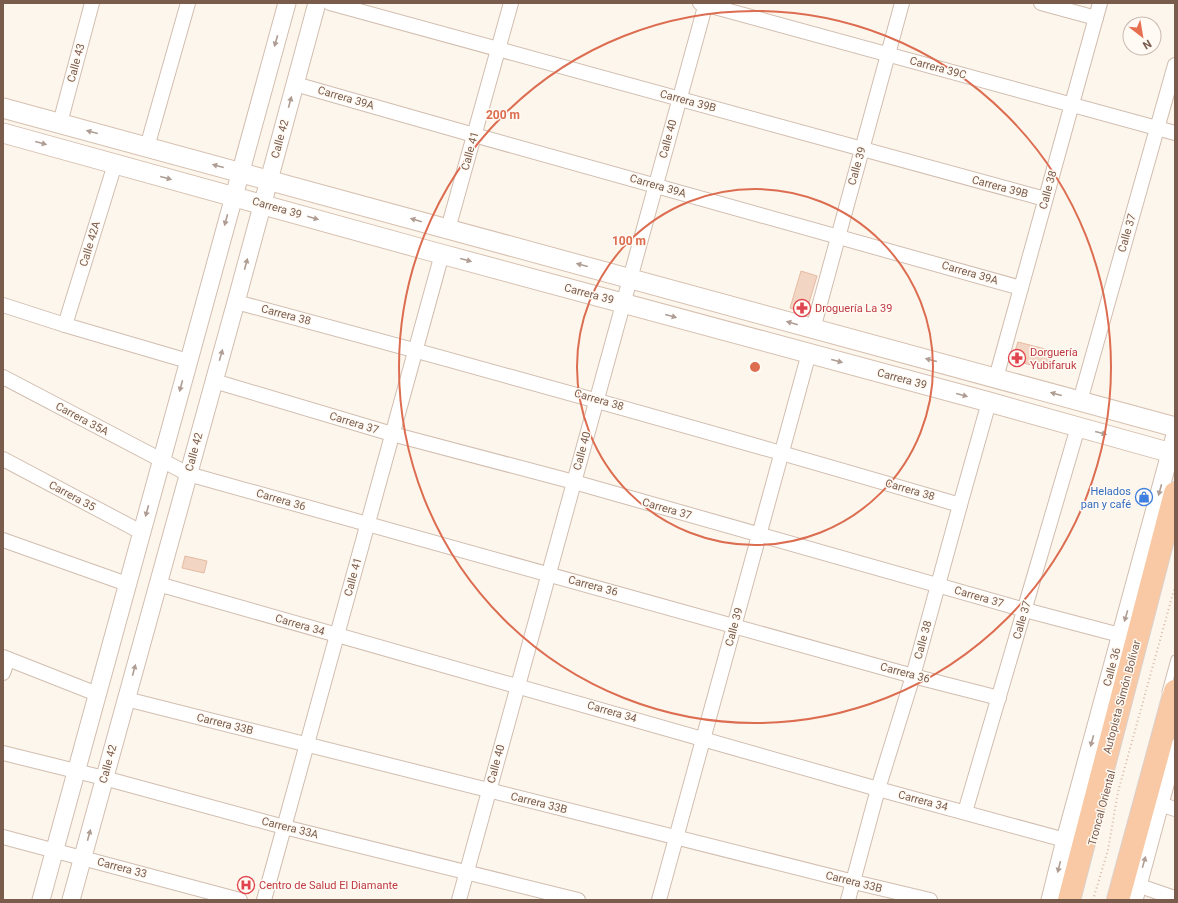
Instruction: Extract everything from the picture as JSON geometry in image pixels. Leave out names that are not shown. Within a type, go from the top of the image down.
[{"type":"highway","name":"Autopista Simón Bolívar","points":[[1069,900],[1149,559],[1175,493]]},
{"type":"highway","points":[[1118,900],[1170,694]]},
{"type":"main road","points":[[3,108],[1175,427]]},
{"type":"main road","name":"Carrera 39","points":[[3,133],[989,402],[1172,454]]},
{"type":"street","name":"Calle 43","points":[[60,124],[92,3]]},
{"type":"street","points":[[147,147],[188,3]]},
{"type":"street","points":[[41,900],[287,3]]},
{"type":"street","name":"Calle 42","points":[[71,900],[317,3]]},
{"type":"street","name":"Carrera 39B","points":[[330,3],[1045,199]]},
{"type":"street","name":"Calle 41","points":[[448,229],[511,3]]},
{"type":"street","name":"Carrera 39C","points":[[704,3],[1175,133]]},
{"type":"street","name":"Calle 40","points":[[459,900],[656,185],[704,3]]},
{"type":"street","name":"Calle 39","points":[[813,329],[902,3]]},
{"type":"street","points":[[1041,3],[1096,18]]},
{"type":"street","name":"Calle 38","points":[[996,378],[1100,3]]},
{"type":"street","name":"Calle 37","points":[[1080,401],[1175,65]]},
{"type":"street","name":"Carrera 39A","points":[[295,84],[1021,288]]},
{"type":"street","name":"Calle 42A","points":[[65,325],[115,164]]},
{"type":"street","name":"Calle 41","points":[[264,900],[442,254]]},
{"type":"street","name":"Carrera 38","points":[[236,302],[782,452],[960,505]]},
{"type":"street","points":[[3,305],[188,361]]},
{"type":"street","name":"Calle 39","points":[[659,900],[809,353]]},
{"type":"street","name":"Carrera 35A","points":[[3,378],[161,460]]},
{"type":"street","name":"Carrera 37","points":[[214,381],[392,434],[574,482],[1024,610],[1120,635]]},
{"type":"street","name":"Calle 38","points":[[848,900],[878,788],[913,676],[989,402]]},
{"type":"street","name":"Calle 37","points":[[965,812],[1078,427]]},
{"type":"street","name":"Calle 36","points":[[1050,900],[1120,635],[1149,559],[1175,435]]},
{"type":"street","name":"Carrera 35","points":[[3,459],[141,532]]},
{"type":"street","points":[[161,460],[188,474]]},
{"type":"street","name":"Carrera 36","points":[[188,474],[913,676],[999,698]]},
{"type":"street","points":[[3,540],[127,584]]},
{"type":"street","name":"Carrera 34","points":[[158,584],[1065,840]]},
{"type":"street","points":[[3,673],[5,658],[97,694]]},
{"type":"street","name":"Carrera 33B","points":[[126,699],[930,900]]},
{"type":"street","points":[[1175,748],[1168,806],[1135,893],[1175,898]]},
{"type":"street","name":"Carrera 33A","points":[[3,753],[104,778],[284,827],[578,900]]},
{"type":"street","name":"Carrera 33","points":[[3,837],[240,900]]},
{"type":"lane","points":[[1170,694],[1175,659]]},
{"type":"path","points":[[1093,900],[1108,850],[1118,792],[1175,586]]},
{"type":"building","points":[[801,271],[817,276],[806,313],[790,308]]},
{"type":"building","points":[[1018,342],[1053,351],[1047,369],[1012,360]]},
{"type":"building","points":[[185,556],[207,561],[204,573],[182,568]]},
{"type":"place","name":"Droguería La 39","points":[[802,308]]},
{"type":"place","name":"Dorguería Yubifaruk","points":[[1017,358]]},
{"type":"place","name":"Helados pan y café","points":[[1144,497]]},
{"type":"place","name":"Centro de Salud El Diamante","points":[[246,885]]}]
